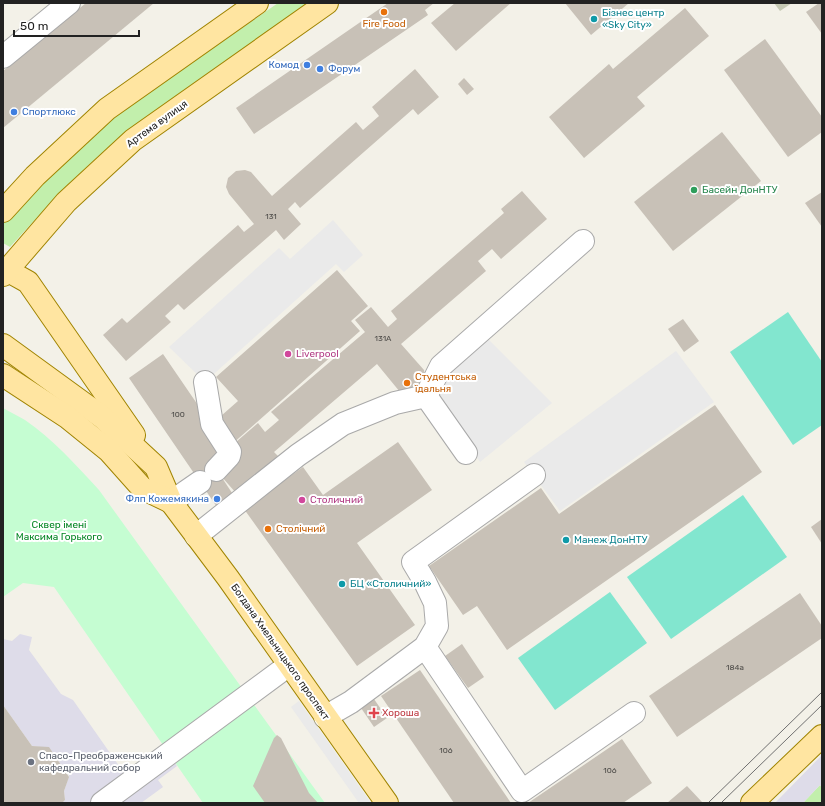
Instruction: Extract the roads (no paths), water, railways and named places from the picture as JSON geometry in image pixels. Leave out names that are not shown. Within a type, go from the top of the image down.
[{"type":"main road","points":[[3,211],[35,176],[106,109],[257,3]]},
{"type":"main road","name":"Артема вулиця","points":[[4,271],[66,202],[133,140],[327,3]]},
{"type":"main road","points":[[4,271],[28,282],[156,467]]},
{"type":"main road","name":"Богдана Хмельницького проспект","points":[[3,345],[102,417],[156,467],[171,502],[228,578],[387,803]]},
{"type":"main road","name":"Богдана Хмельницького проспект","points":[[3,375],[67,417],[109,450],[142,488],[171,502]]},
{"type":"main road","points":[[752,803],[822,736]]},
{"type":"lane","points":[[3,57],[69,3]]},
{"type":"lane","points":[[196,536],[298,455],[342,424],[396,403],[426,396],[442,366],[479,341],[583,241]]},
{"type":"lane","points":[[171,502],[208,476],[229,456],[230,452],[212,424],[205,382]]},
{"type":"lane","points":[[426,396],[466,453]]},
{"type":"lane","points":[[326,717],[351,702],[425,647],[437,626],[435,603],[413,562],[534,475]]},
{"type":"lane","points":[[425,647],[522,791],[634,713]]},
{"type":"lane","points":[[102,803],[289,665]]},
{"type":"tram line","points":[[708,803],[822,692]]},
{"type":"tram line","points":[[721,803],[822,705]]},
{"type":"place","name":"Fire Food","points":[[384,12]]},
{"type":"place","name":"Бізнес центр «Sky City»","points":[[594,19]]},
{"type":"place","name":"Комод","points":[[307,65]]},
{"type":"place","name":"Форум","points":[[320,69]]},
{"type":"place","name":"Спортлюкс","points":[[14,112]]},
{"type":"place","name":"Басейн ДонНТУ","points":[[694,190]]},
{"type":"place","name":"Liverpool","points":[[288,354]]},
{"type":"place","name":"Студентська їдальня","points":[[407,383]]},
{"type":"place","name":"Флп Кожемякина","points":[[217,499]]},
{"type":"place","name":"Столичний","points":[[302,500]]},
{"type":"place","name":"Столічний","points":[[268,529]]},
{"type":"place","name":"Манеж ДонНТУ","points":[[566,540]]},
{"type":"place","name":"БЦ «Столичний»","points":[[342,584]]},
{"type":"place","name":"Хороша","points":[[374,713]]},
{"type":"place","name":"Спасо-Преображенський кафедральний собор","points":[[31,762]]},
{"type":"park label","name":"Сквер імені Максима Горького","points":[[59,530]]}]
